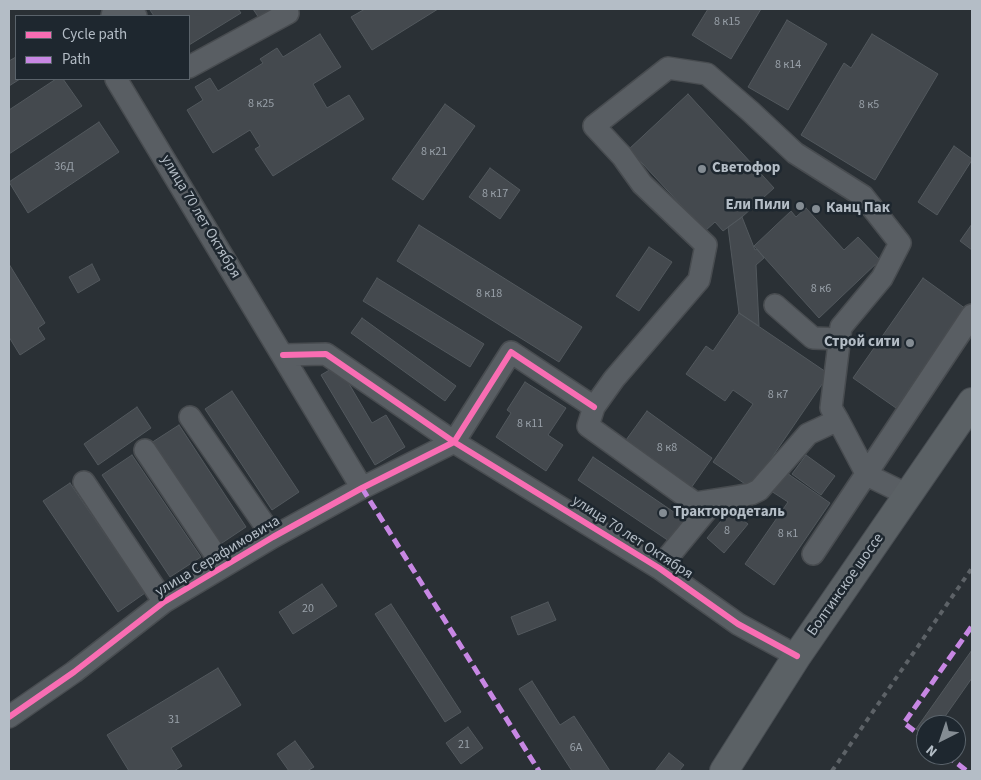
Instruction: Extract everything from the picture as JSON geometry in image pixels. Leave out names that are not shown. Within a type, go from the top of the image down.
[{"type":"main road","name":"Болтинское шоссе","points":[[724,771],[796,656],[972,402]]},
{"type":"street","points":[[190,66],[288,13]]},
{"type":"street","points":[[838,420],[808,434],[758,490],[751,494],[695,503],[588,426],[594,407],[614,379],[700,280],[706,245],[642,184],[622,156],[594,126],[668,68],[707,74],[750,110],[795,153],[863,196],[900,243],[882,278],[841,327],[831,408],[838,420],[867,475],[908,495]]},
{"type":"street","name":"улица 70 лет Октября","points":[[117,80],[362,488]]},
{"type":"street","points":[[775,305],[814,338],[840,339]]},
{"type":"street","points":[[813,554],[972,316]]},
{"type":"street","points":[[454,442],[511,352],[594,407]]},
{"type":"street","name":"улица 70 лет Октября","points":[[283,355],[326,354],[454,442],[658,568],[738,624],[796,656]]},
{"type":"street","name":"улица Серафимовича","points":[[190,417],[274,537]]},
{"type":"street","name":"улица Серафимовича","points":[[9,717],[74,672],[164,602],[223,566],[362,488],[454,442]]},
{"type":"street","name":"улица Серафимовича","points":[[144,450],[223,566]]},
{"type":"street","name":"улица Серафимовича","points":[[84,482],[164,602]]},
{"type":"street","name":"улица 70 лет Октября","points":[[658,568],[715,500]]},
{"type":"building","points":[[238,9],[241,13],[190,44],[190,15],[153,15],[150,10]]},
{"type":"building","points":[[253,9],[274,9],[259,18]]},
{"type":"building","points":[[365,9],[438,9],[372,50],[351,17]]},
{"type":"building","points":[[708,9],[761,9],[731,59],[692,35]]},
{"type":"building","points":[[787,20],[827,44],[788,110],[748,87]]},
{"type":"building","points":[[320,34],[341,67],[313,84],[327,108],[349,95],[364,119],[273,176],[255,149],[260,146],[250,130],[213,153],[187,110],[203,100],[195,87],[210,78],[218,91],[263,63],[260,59],[277,48],[283,57]]},
{"type":"building","points":[[872,34],[938,74],[875,180],[801,135],[844,63],[851,68]]},
{"type":"building","points":[[15,58],[15,80],[18,80],[9,86],[9,61]]},
{"type":"building","points":[[54,80],[64,80],[82,106],[9,154],[9,110]]},
{"type":"building","name":"Светофор","points":[[688,94],[774,188],[742,217],[723,231],[715,222],[705,231],[629,149]]},
{"type":"building","points":[[445,104],[475,126],[423,200],[392,179]]},
{"type":"building","points":[[99,122],[119,152],[28,213],[9,182]]},
{"type":"building","points":[[954,146],[972,160],[937,215],[918,202]]},
{"type":"building","points":[[490,168],[520,190],[500,219],[469,197]]},
{"type":"building","points":[[806,208],[844,250],[858,237],[880,260],[819,318],[754,246],[791,211],[796,217]]},
{"type":"building","points":[[742,217],[755,250],[757,249],[764,258],[756,265],[759,326],[739,313],[728,227]]},
{"type":"building","points":[[972,224],[972,250],[960,241]]},
{"type":"building","points":[[419,225],[582,327],[559,362],[397,261]]},
{"type":"building","points":[[649,247],[672,262],[639,311],[616,296]]},
{"type":"building","points":[[9,264],[45,323],[38,328],[45,339],[20,355],[9,337]]},
{"type":"building","points":[[92,264],[100,280],[78,293],[69,277]]},
{"type":"building","points":[[377,278],[484,344],[470,367],[363,301]]},
{"type":"building","name":"Строй сити","points":[[923,278],[966,309],[896,408],[853,378]]},
{"type":"building","points":[[739,313],[829,374],[751,488],[713,462],[753,404],[733,390],[725,401],[686,374],[706,346],[713,351]]},
{"type":"building","points":[[362,318],[456,386],[445,401],[351,333]]},
{"type":"building","points":[[338,365],[372,423],[386,415],[405,447],[375,465],[321,375]]},
{"type":"building","points":[[525,382],[566,408],[548,435],[563,445],[546,471],[496,437],[511,413],[507,410]]},
{"type":"building","points":[[232,391],[299,492],[272,510],[205,409]]},
{"type":"building","points":[[137,407],[151,428],[98,465],[84,444]]},
{"type":"building","points":[[647,411],[712,458],[691,488],[626,440]]},
{"type":"building","points":[[179,425],[246,527],[219,545],[151,443]]},
{"type":"building","points":[[132,455],[201,557],[170,577],[102,475]]},
{"type":"building","points":[[806,455],[835,476],[821,495],[792,474]]},
{"type":"building","points":[[593,457],[684,519],[669,541],[578,480]]},
{"type":"building","points":[[784,471],[830,503],[774,585],[745,564],[788,502],[771,491]]},
{"type":"building","points":[[70,483],[145,593],[118,612],[43,501]]},
{"type":"building","points":[[730,510],[748,524],[724,553],[707,538]]},
{"type":"building","points":[[322,584],[337,606],[293,634],[279,612]]},
{"type":"building","points":[[548,602],[556,620],[518,635],[511,617]]},
{"type":"building","points":[[391,604],[461,712],[445,722],[375,614]]},
{"type":"building","points":[[972,650],[972,678],[946,715],[926,715]]},
{"type":"building","points":[[218,668],[241,705],[171,748],[182,766],[174,771],[129,771],[107,735]]},
{"type":"building","points":[[532,681],[560,725],[574,716],[610,771],[572,771],[519,689]]},
{"type":"building","points":[[468,727],[483,748],[461,764],[446,743]]},
{"type":"building","points":[[295,741],[314,767],[307,771],[289,771],[277,754]]},
{"type":"building","points":[[669,753],[684,765],[679,771],[655,771]]},
{"type":"railway","points":[[832,771],[972,568]]},
{"type":"marked path","points":[[362,488],[539,771]]},
{"type":"marked path","points":[[916,732],[904,723],[972,626]]},
{"type":"marked path","points":[[959,765],[967,771]]},
{"type":"cycle path","points":[[9,717],[74,672],[164,602],[273,537],[362,488],[454,442],[511,352],[594,407]]},
{"type":"cycle path","points":[[283,355],[326,354],[454,442],[659,568],[738,624],[797,656]]},
{"type":"place","name":"Светофор","points":[[702,169]]},
{"type":"place","name":"Ели Пили","points":[[800,206]]},
{"type":"place","name":"Канц Пак","points":[[816,209]]},
{"type":"place","name":"Строй сити","points":[[910,343]]},
{"type":"place","name":"Трактородеталь","points":[[663,513]]}]
